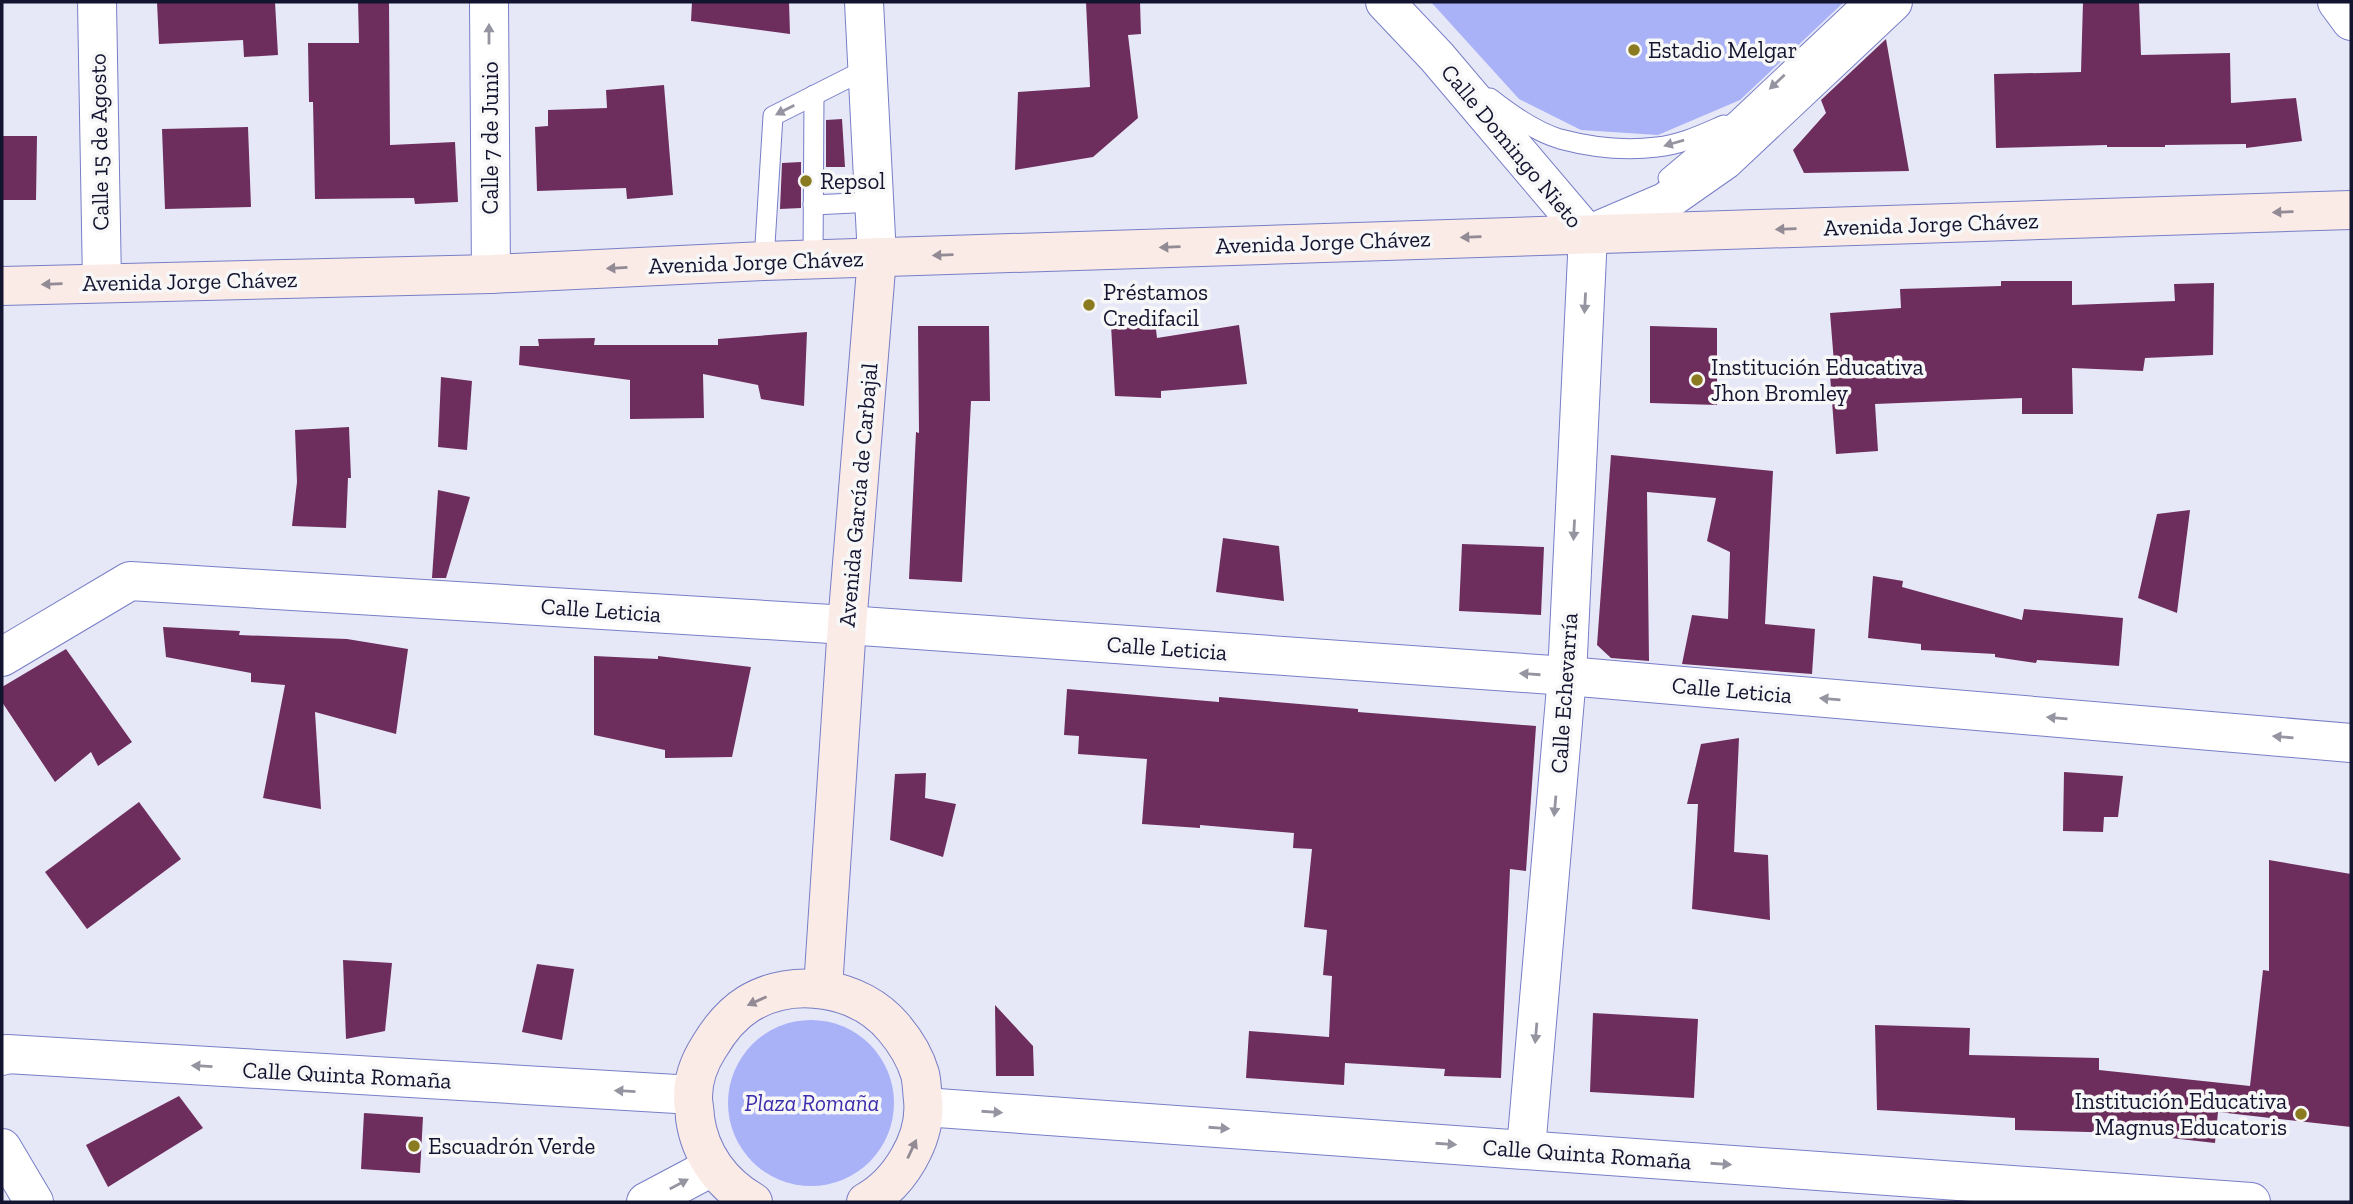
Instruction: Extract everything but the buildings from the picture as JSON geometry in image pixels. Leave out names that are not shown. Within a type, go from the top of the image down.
[{"type":"main road","name":"Avenida Jorge Chávez","points":[[2,286],[491,274],[764,261],[1511,236],[1583,229],[2351,210]]},
{"type":"main road","name":"Avenida García de Carbajal","points":[[822,988],[847,625],[877,257]]},
{"type":"main road","points":[[753,1202],[736,1193],[712,1167],[697,1135],[693,1095],[700,1062],[719,1029],[748,1004],[784,990],[822,988],[856,998],[884,1016],[906,1042],[920,1073],[924,1107],[916,1144],[898,1177],[869,1202]]},
{"type":"street","name":"Calle 15 de Agosto","points":[[97,2],[102,283]]},
{"type":"street","name":"Calle 7 de Junio","points":[[489,2],[491,274]]},
{"type":"street","name":"Avenida García de Carbajal","points":[[864,2],[877,257]]},
{"type":"street","name":"Calle Domingo Nieto","points":[[1385,2],[1437,57],[1583,229]]},
{"type":"street","points":[[1583,229],[1665,202],[1725,160],[1893,2]]},
{"type":"street","points":[[2337,2],[2351,21]]},
{"type":"street","name":"Calle Echevarría","points":[[1526,1149],[1567,676],[1583,229]]},
{"type":"street","name":"Calle Leticia","points":[[2,657],[130,581],[847,625],[1567,676],[2351,743]]},
{"type":"street","name":"Calle Quinta Romaña","points":[[2,1056],[7,1054],[693,1095]]},
{"type":"street","name":"Calle Quinta Romaña","points":[[924,1107],[2251,1202]]},
{"type":"street","points":[[2,1148],[34,1202]]},
{"type":"street","points":[[646,1202],[712,1167]]},
{"type":"lane","name":"Avenida Jorge Chávez","points":[[1583,229],[1678,172],[1862,2]]},
{"type":"lane","name":"Calle Domingo Nieto","points":[[1437,57],[1510,114],[1558,138],[1606,147],[1658,147],[1695,137],[1738,119]]},
{"type":"lane","points":[[764,261],[773,116],[868,68]]},
{"type":"lane","points":[[813,260],[814,95]]},
{"type":"lane","points":[[813,205],[874,202]]},
{"type":"green space","name":"Estadio Melgar","points":[[1431,2],[1844,2],[1740,100],[1658,135],[1581,130],[1519,99]]},
{"type":"green space","name":"Plaza Romaña","points":[[811,1020],[843,1027],[857,1034],[869,1045],[880,1057],[887,1071],[894,1103],[887,1135],[880,1149],[869,1161],[857,1172],[843,1179],[811,1186],[779,1179],[765,1172],[753,1161],[742,1149],[735,1135],[728,1103],[735,1071],[742,1057],[753,1045],[765,1034],[779,1027]]},
{"type":"place","name":"Estadio Melgar","points":[[1634,50]]},
{"type":"place","name":"Repsol","points":[[806,181]]},
{"type":"place","name":"Préstamos Credifacil","points":[[1089,305]]},
{"type":"place","name":"Institución Educativa Jhon Bromley","points":[[1697,380]]},
{"type":"place","name":"Institución Educativa Magnus Educatoris","points":[[2301,1114]]},
{"type":"place","name":"Escuadrón Verde","points":[[414,1146]]}]
